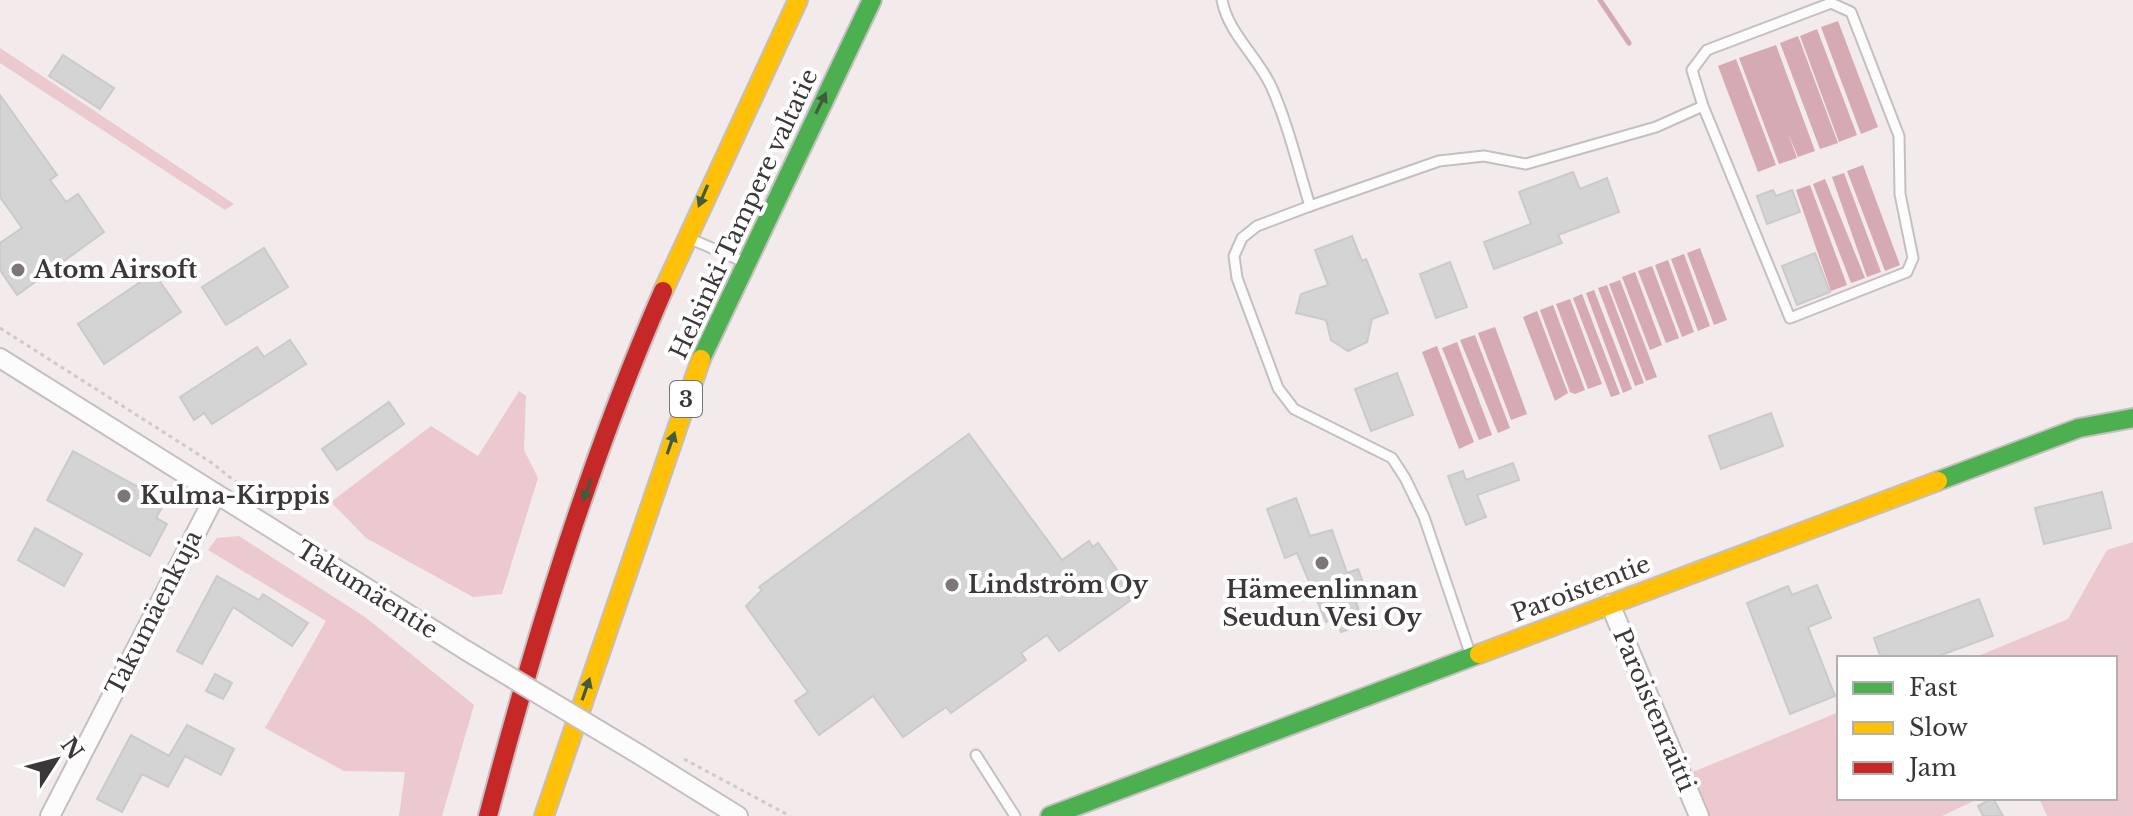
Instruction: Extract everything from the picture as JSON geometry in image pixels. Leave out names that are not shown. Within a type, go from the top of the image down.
[{"type":"main road","name":"Helsinki-Tampere valtatie","points":[[488,816],[562,559],[638,352],[732,130],[798,0]]},
{"type":"main road","name":"Helsinki-Tampere valtatie","points":[[544,816],[697,368],[872,0]]},
{"type":"main road","name":"Paroistentie","points":[[1050,816],[2079,428],[2133,418]]},
{"type":"street","name":"Takumäentie","points":[[0,358],[215,496],[738,816]]},
{"type":"street","name":"Takumäenkuja","points":[[50,816],[215,496]]},
{"type":"street","name":"Paroistenraitti","points":[[1610,604],[1699,816]]},
{"type":"lane","points":[[1222,0],[1225,18],[1254,55],[1272,87],[1310,206]]},
{"type":"lane","points":[[1831,3],[1851,12],[1899,136],[1900,194],[1913,258],[1907,272],[1790,318],[1703,106],[1692,70],[1707,50],[1831,3]]},
{"type":"lane","points":[[1471,656],[1424,517],[1405,478],[1392,458],[1294,409],[1278,388],[1237,278],[1234,256],[1242,238],[1257,226],[1439,161],[1484,156],[1526,164],[1656,127],[1703,106]]},
{"type":"lane","points":[[686,237],[746,263]]},
{"type":"lane","points":[[976,755],[1015,816]]},
{"type":"path","points":[[0,328],[212,463],[247,491]]},
{"type":"path","points":[[676,755],[790,816]]},
{"type":"shaded area","points":[[1838,21],[1878,127],[1861,134],[1821,27]]},
{"type":"shaded area","points":[[1817,29],[1857,135],[1839,142],[1800,36]]},
{"type":"shaded area","points":[[1798,36],[1838,143],[1820,149],[1780,43]]},
{"type":"shaded area","points":[[1776,45],[1815,151],[1798,157],[1788,133],[1797,158],[1779,164],[1739,58]]},
{"type":"shaded area","points":[[0,48],[234,204],[225,210],[0,63]]},
{"type":"shaded area","points":[[1736,59],[1776,165],[1758,172],[1718,66]]},
{"type":"shaded area","points":[[1863,165],[1900,265],[1885,271],[1847,171]]},
{"type":"shaded area","points":[[1844,173],[1881,272],[1867,277],[1832,177]]},
{"type":"shaded area","points":[[1825,179],[1865,278],[1851,283],[1813,184]]},
{"type":"shaded area","points":[[1810,185],[1847,285],[1831,291],[1796,190]]},
{"type":"shaded area","points":[[1700,248],[1727,320],[1714,325],[1687,253]]},
{"type":"shaded area","points":[[1684,254],[1710,326],[1698,331],[1671,259]]},
{"type":"shaded area","points":[[1668,260],[1694,332],[1682,337],[1655,265]]},
{"type":"shaded area","points":[[1652,266],[1679,338],[1666,343],[1638,271]]},
{"type":"shaded area","points":[[1635,272],[1662,345],[1650,350],[1622,277]]},
{"type":"shaded area","points":[[1620,280],[1657,377],[1646,381],[1609,284]]},
{"type":"shaded area","points":[[1607,285],[1644,383],[1635,386],[1598,288]]},
{"type":"shaded area","points":[[1594,290],[1632,389],[1623,393],[1586,293]]},
{"type":"shaded area","points":[[1582,294],[1620,394],[1611,397],[1573,298]]},
{"type":"shaded area","points":[[1570,299],[1602,384],[1588,389],[1556,304]]},
{"type":"shaded area","points":[[1553,305],[1585,390],[1575,394],[1570,392],[1540,310]]},
{"type":"shaded area","points":[[1537,311],[1568,393],[1555,401],[1523,317]]},
{"type":"shaded area","points":[[1495,327],[1527,414],[1511,420],[1478,333]]},
{"type":"shaded area","points":[[1475,335],[1510,428],[1498,433],[1460,340]]},
{"type":"shaded area","points":[[1457,342],[1492,435],[1479,440],[1442,348]]},
{"type":"shaded area","points":[[1437,346],[1474,442],[1459,449],[1422,352]]},
{"type":"shaded area","points":[[519,391],[526,396],[524,450],[538,478],[502,594],[473,597],[366,538],[331,502],[431,426],[478,456]]},
{"type":"shaded area","points":[[239,536],[365,617],[474,705],[442,816],[399,816],[405,772],[344,771],[265,728],[326,621],[208,550],[217,538]]},
{"type":"shaded area","points":[[2133,542],[2133,816],[2047,816],[2040,800],[2117,800],[2117,656],[1978,656],[2068,619],[2107,550]]},
{"type":"shaded area","points":[[1837,713],[1837,800],[1976,800],[1942,816],[1707,816],[1688,774]]},
{"type":"building","points":[[63,55],[114,88],[100,109],[49,76]]},
{"type":"building","points":[[0,95],[57,175],[50,180],[66,202],[78,194],[104,232],[17,295],[0,270],[0,243],[22,228],[0,197]]},
{"type":"building","points":[[1573,172],[1580,189],[1607,178],[1619,212],[1558,235],[1562,243],[1494,269],[1484,242],[1531,224],[1519,192]]},
{"type":"building","points":[[1773,190],[1776,196],[1792,190],[1800,212],[1767,224],[1757,196]]},
{"type":"building","points":[[1352,236],[1362,261],[1366,259],[1388,313],[1372,319],[1367,342],[1348,351],[1331,340],[1326,320],[1296,313],[1301,294],[1328,285],[1315,250]]},
{"type":"building","points":[[264,248],[288,287],[226,325],[202,287]]},
{"type":"building","points":[[1815,253],[1830,292],[1797,305],[1782,266]]},
{"type":"building","points":[[1450,262],[1467,307],[1436,318],[1420,274]]},
{"type":"building","points":[[154,273],[181,312],[104,364],[78,324]]},
{"type":"building","points":[[290,340],[306,364],[212,424],[204,413],[194,420],[180,397],[257,347],[264,357]]},
{"type":"building","points":[[1397,373],[1413,415],[1371,431],[1355,389]]},
{"type":"building","points":[[389,402],[404,424],[337,470],[322,449]]},
{"type":"building","points":[[1771,413],[1783,446],[1721,469],[1709,436]]},
{"type":"building","name":"Lindström Oy","points":[[969,434],[1062,560],[1089,541],[1093,547],[1098,543],[1132,591],[1127,595],[1131,600],[1059,651],[1047,635],[1021,653],[1026,660],[951,713],[946,707],[903,737],[873,696],[819,735],[795,701],[808,692],[746,606],[762,590],[759,587]]},
{"type":"building","points":[[73,451],[165,502],[156,518],[167,524],[150,556],[47,500]]},
{"type":"building","points":[[1513,463],[1519,480],[1477,495],[1486,517],[1466,525],[1448,476],[1463,471],[1466,480]]},
{"type":"building","points":[[2102,492],[2111,528],[2044,544],[2035,508]]},
{"type":"building","name":"Hämeenlinnan Seudun Vesi Oy","points":[[1296,498],[1310,536],[1332,530],[1347,573],[1358,569],[1366,590],[1353,594],[1364,624],[1341,632],[1336,618],[1326,622],[1297,553],[1285,558],[1267,509]]},
{"type":"building","points":[[35,528],[82,554],[64,586],[18,560]]},
{"type":"building","points":[[217,576],[259,600],[263,594],[308,623],[292,646],[233,607],[202,664],[177,651]]},
{"type":"building","points":[[1817,585],[1831,618],[1808,627],[1835,696],[1790,714],[1747,603],[1788,586],[1792,595]]},
{"type":"building","points":[[1979,599],[1993,636],[1938,656],[1880,656],[1874,638]]},
{"type":"building","points":[[215,674],[232,683],[223,699],[206,691]]},
{"type":"building","points":[[187,725],[234,749],[221,775],[185,756],[168,787],[142,774],[122,812],[97,799],[131,735],[169,756]]},
{"type":"building","points":[[1994,800],[2003,816],[1983,816],[1978,806]]},
{"type":"waterway","points":[[1600,0],[1629,43]]},
{"type":"traffic: fast","points":[[701,359],[872,0]]},
{"type":"traffic: fast","points":[[1938,481],[2079,428],[2133,418]]},
{"type":"traffic: fast","points":[[1050,816],[1479,654]]},
{"type":"traffic: slow","points":[[663,291],[798,0]]},
{"type":"traffic: slow","points":[[544,816],[701,359]]},
{"type":"traffic: slow","points":[[1479,654],[1938,481]]},
{"type":"traffic: jam","points":[[488,816],[565,550],[611,420],[663,291]]},
{"type":"place","name":"Atom Airsoft","points":[[18,270]]},
{"type":"place","name":"Kulma-Kirppis","points":[[124,496]]},
{"type":"place","name":"Hämeenlinnan Seudun Vesi Oy","points":[[1322,563]]},
{"type":"place","name":"Lindström Oy","points":[[952,585]]}]
